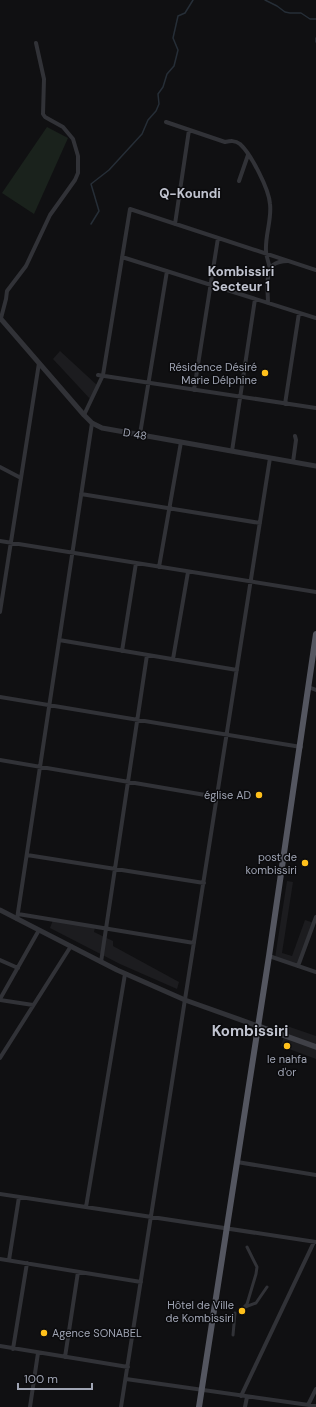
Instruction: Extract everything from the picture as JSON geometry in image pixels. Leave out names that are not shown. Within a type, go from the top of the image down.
[{"type":"highway","points":[[199,1407],[301,746],[316,634]]},
{"type":"main road","points":[[258,1026],[316,1047]]},
{"type":"street","points":[[0,318],[7,291],[26,266],[50,215],[75,180],[78,173],[78,156],[73,139],[63,127],[45,117],[43,114],[44,79],[36,43]]},
{"type":"street","points":[[166,122],[225,142],[234,141],[240,144],[262,179],[270,205],[266,252],[270,269],[267,288],[268,303]]},
{"type":"street","points":[[175,224],[189,130]]},
{"type":"street","points":[[239,181],[248,155]]},
{"type":"street","points":[[84,415],[101,375],[130,209],[266,252],[316,270]]},
{"type":"street","points":[[194,390],[218,238]]},
{"type":"street","points":[[122,257],[316,318]]},
{"type":"street","points":[[270,269],[274,264],[288,261]]},
{"type":"street","points":[[140,434],[167,271]]},
{"type":"street","points":[[232,451],[255,299]]},
{"type":"street","points":[[285,404],[299,313]]},
{"type":"street","name":"D 48","points":[[0,318],[84,415],[92,423],[102,428],[316,466]]},
{"type":"street","points":[[0,612],[1,597],[40,363]]},
{"type":"street","points":[[101,375],[316,408]]},
{"type":"street","points":[[18,917],[92,423]]},
{"type":"street","points":[[293,462],[296,440],[295,436]]},
{"type":"street","points":[[159,567],[181,442]]},
{"type":"street","points":[[121,1407],[270,458]]},
{"type":"street","points":[[0,468],[21,478]]},
{"type":"street","points":[[82,494],[260,523]]},
{"type":"street","points":[[0,541],[316,592]]},
{"type":"street","points":[[122,651],[136,563]]},
{"type":"street","points":[[173,659],[188,572]]},
{"type":"street","points":[[59,640],[237,670]]},
{"type":"street","points":[[100,962],[147,655]]},
{"type":"street","points":[[308,687],[316,690]]},
{"type":"street","points":[[0,697],[301,746]]},
{"type":"street","points":[[0,760],[217,797]]},
{"type":"street","points":[[27,855],[204,883]]},
{"type":"street","points":[[0,910],[18,917],[39,930],[125,974],[185,1000],[258,1026]]},
{"type":"street","points":[[18,917],[194,943]]},
{"type":"street","points":[[298,966],[316,917]]},
{"type":"street","points":[[33,1005],[0,1000],[39,930]]},
{"type":"street","points":[[0,1058],[2,1049],[33,1005],[71,946]]},
{"type":"street","points":[[269,956],[316,972]]},
{"type":"street","points":[[0,960],[18,968]]},
{"type":"street","points":[[86,1207],[125,974]]},
{"type":"street","points":[[237,1162],[316,1175]]},
{"type":"street","points":[[0,1194],[315,1242],[242,1396]]},
{"type":"street","points":[[9,1260],[19,1196]]},
{"type":"street","points":[[247,1247],[257,1267],[247,1304],[244,1307],[256,1303],[267,1287]]},
{"type":"street","points":[[0,1259],[141,1282]]},
{"type":"street","points":[[14,1349],[26,1263]]},
{"type":"street","points":[[65,1357],[78,1272]]},
{"type":"street","points":[[232,1335],[235,1313]]},
{"type":"street","points":[[0,1346],[128,1366]]},
{"type":"street","points":[[30,1407],[38,1352]]},
{"type":"street","points":[[126,1379],[316,1406]]},
{"type":"street","points":[[308,1405],[316,1389]]},
{"type":"street","points":[[245,1407],[247,1396]]},
{"type":"shaded area","points":[[47,127],[68,138],[34,214],[2,193]]},
{"type":"shaded area","points":[[60,351],[98,386],[91,400],[53,359]]},
{"type":"shaded area","points":[[287,881],[293,882],[282,953],[292,956],[305,920],[314,923],[298,966],[275,958]]},
{"type":"shaded area","points":[[53,920],[95,927],[94,932],[113,941],[113,946],[179,982],[177,989],[120,964],[50,928]]},
{"type":"shaded area","points":[[287,1026],[316,1036],[316,1059],[281,1046]]},
{"type":"waterway","points":[[91,224],[99,211],[91,184],[109,170],[142,134],[148,120],[156,111],[159,104],[158,94],[163,87],[167,74],[174,66],[178,50],[173,38],[178,16],[185,13],[193,0]]},
{"type":"waterway","points":[[265,0],[285,12],[301,13],[310,19],[316,19]]},
{"type":"place","name":"Résidence Désiré Marie Délphine","points":[[265,373]]},
{"type":"place","name":"église AD","points":[[259,795]]},
{"type":"place","name":"post de kombissiri","points":[[305,863]]},
{"type":"place","name":"le nahfa d'or","points":[[287,1046]]},
{"type":"place","name":"Hôtel de Ville de Kombissiri","points":[[242,1311]]},
{"type":"place","name":"Agence SONABEL","points":[[44,1333]]},
{"type":"district","name":"Q-Koundi","points":[[190,193]]},
{"type":"district","name":"Kombissiri Secteur 1","points":[[241,278]]},
{"type":"district","name":"Kombissiri","points":[[250,1031]]}]
